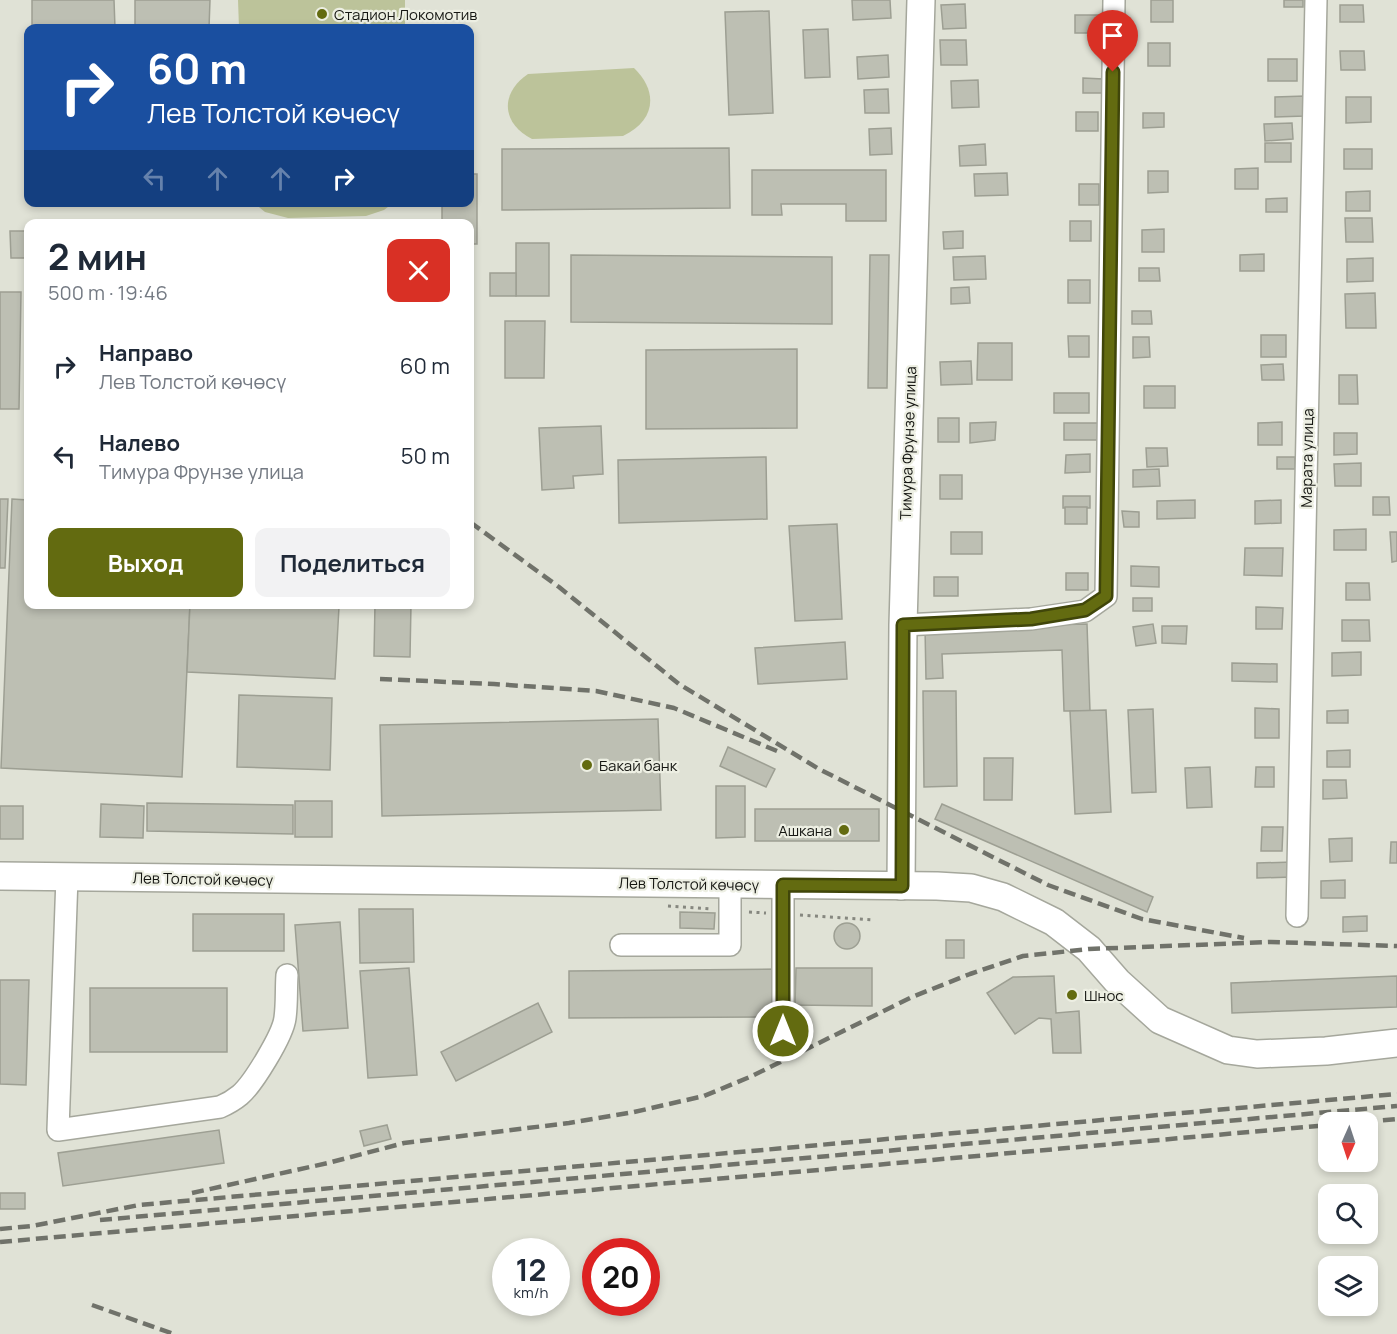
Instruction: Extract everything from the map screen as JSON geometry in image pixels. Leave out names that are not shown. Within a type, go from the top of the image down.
[{"type":"main road","name":"Тимура Фрунзе улица","points":[[902,886],[903,625],[921,0]]},
{"type":"main road","name":"Лев Толстой көчөсү","points":[[0,876],[971,888],[1003,897],[1054,922],[1089,950],[1117,981],[1160,1020],[1228,1050],[1257,1054],[1326,1051],[1397,1044]]},
{"type":"street","points":[[903,625],[1031,619],[1085,610],[1106,596],[1114,0]]},
{"type":"street","name":"Марата улица","points":[[1297,916],[1316,0]]},
{"type":"street","points":[[67,877],[58,1130],[220,1107],[242,1094],[256,1077],[283,1027],[286,975]]},
{"type":"street","points":[[621,945],[730,945],[730,884]]},
{"type":"street","points":[[783,885],[783,1031]]},
{"type":"green space","name":"Стадион Локомотив","points":[[238,0],[405,0],[405,24],[239,24]]},
{"type":"green space","points":[[634,68],[647,87],[650,105],[642,122],[623,136],[532,139],[514,125],[510,116],[508,108],[512,90],[528,74]]},
{"type":"green space","points":[[259,207],[388,207],[366,216],[288,218],[265,212]]},
{"type":"building","points":[[32,0],[114,0],[115,24],[32,24]]},
{"type":"building","points":[[135,0],[210,0],[209,24],[135,24]]},
{"type":"building","points":[[852,0],[890,0],[891,18],[853,20]]},
{"type":"building","points":[[1151,0],[1173,0],[1173,22],[1151,22]]},
{"type":"building","points":[[1284,0],[1303,0],[1303,7],[1284,7]]},
{"type":"building","points":[[965,4],[966,28],[943,29],[941,5]]},
{"type":"building","points":[[1340,5],[1363,5],[1364,22],[1340,22]]},
{"type":"building","points":[[769,11],[773,113],[729,115],[725,12]]},
{"type":"building","points":[[1075,15],[1099,15],[1099,33],[1075,33]]},
{"type":"building","points":[[828,29],[830,77],[805,78],[803,30]]},
{"type":"building","points":[[940,40],[966,40],[967,65],[941,65]]},
{"type":"building","points":[[1148,43],[1170,43],[1170,66],[1148,66]]},
{"type":"building","points":[[1340,51],[1364,51],[1365,70],[1341,70]]},
{"type":"building","points":[[888,55],[889,77],[858,79],[857,57]]},
{"type":"building","points":[[1268,59],[1297,59],[1297,81],[1268,81]]},
{"type":"building","points":[[1083,78],[1103,79],[1103,93],[1083,93]]},
{"type":"building","points":[[978,80],[979,107],[952,108],[951,81]]},
{"type":"building","points":[[888,89],[889,113],[865,113],[864,90]]},
{"type":"building","points":[[1305,96],[1305,116],[1275,117],[1275,97]]},
{"type":"building","points":[[1346,97],[1371,97],[1371,122],[1346,123]]},
{"type":"building","points":[[1076,112],[1098,112],[1098,131],[1076,131]]},
{"type":"building","points":[[1143,113],[1164,113],[1164,127],[1143,128]]},
{"type":"building","points":[[1292,123],[1293,139],[1265,141],[1264,124]]},
{"type":"building","points":[[891,128],[892,154],[870,155],[869,129]]},
{"type":"building","points":[[1265,143],[1291,143],[1291,162],[1265,162]]},
{"type":"building","points":[[985,144],[986,165],[960,166],[959,146]]},
{"type":"building","points":[[729,148],[730,208],[502,210],[502,149]]},
{"type":"building","points":[[1344,149],[1372,149],[1372,169],[1344,169]]},
{"type":"building","points":[[1258,168],[1258,189],[1235,189],[1235,169]]},
{"type":"building","points":[[752,170],[886,170],[886,221],[846,221],[846,204],[781,204],[782,215],[752,215]]},
{"type":"building","points":[[1148,171],[1168,171],[1168,192],[1148,193]]},
{"type":"building","points":[[1007,173],[1008,195],[975,196],[974,174]]},
{"type":"building","points":[[474,174],[477,174],[477,244],[474,244],[474,219],[442,219],[442,207],[474,207]]},
{"type":"building","points":[[1079,184],[1099,184],[1099,205],[1079,205]]},
{"type":"building","points":[[1370,191],[1370,211],[1346,211],[1346,192]]},
{"type":"building","points":[[1287,198],[1287,212],[1266,212],[1266,199]]},
{"type":"building","points":[[1345,218],[1372,218],[1373,242],[1346,242]]},
{"type":"building","points":[[1070,221],[1091,221],[1091,241],[1070,241]]},
{"type":"building","points":[[1164,229],[1164,252],[1142,252],[1142,230]]},
{"type":"building","points":[[10,231],[24,231],[24,258],[11,258]]},
{"type":"building","points":[[963,231],[963,248],[944,249],[943,232]]},
{"type":"building","points":[[516,243],[549,243],[549,296],[516,296]]},
{"type":"building","points":[[1264,254],[1264,271],[1240,271],[1240,255]]},
{"type":"building","points":[[571,255],[832,257],[832,324],[571,322]]},
{"type":"building","points":[[870,255],[889,255],[887,388],[868,388]]},
{"type":"building","points":[[985,256],[986,279],[954,280],[953,257]]},
{"type":"building","points":[[1373,258],[1373,281],[1347,282],[1347,259]]},
{"type":"building","points":[[1139,268],[1159,268],[1160,281],[1139,281]]},
{"type":"building","points":[[490,273],[516,273],[516,296],[490,296]]},
{"type":"building","points":[[1068,280],[1090,280],[1090,303],[1068,303]]},
{"type":"building","points":[[969,287],[970,303],[951,304],[951,288]]},
{"type":"building","points":[[0,292],[21,292],[19,409],[0,409]]},
{"type":"building","points":[[1375,293],[1376,328],[1346,328],[1345,294]]},
{"type":"building","points":[[1132,311],[1151,311],[1152,324],[1132,324]]},
{"type":"building","points":[[505,321],[545,321],[544,378],[505,378]]},
{"type":"building","points":[[1261,335],[1286,335],[1286,357],[1261,357]]},
{"type":"building","points":[[1068,336],[1089,336],[1089,357],[1069,357]]},
{"type":"building","points":[[1133,337],[1149,337],[1150,357],[1133,358]]},
{"type":"building","points":[[978,343],[1012,343],[1012,380],[977,380]]},
{"type":"building","points":[[797,349],[797,428],[646,429],[646,350]]},
{"type":"building","points":[[971,361],[972,384],[941,385],[940,362]]},
{"type":"building","points":[[1283,364],[1284,380],[1262,380],[1261,365]]},
{"type":"building","points":[[1339,375],[1357,375],[1358,404],[1339,404]]},
{"type":"building","points":[[1144,386],[1175,386],[1175,408],[1144,408]]},
{"type":"building","points":[[1054,393],[1089,393],[1089,413],[1054,413]]},
{"type":"building","points":[[938,418],[959,418],[959,442],[938,442]]},
{"type":"building","points":[[996,422],[995,440],[970,443],[970,423]]},
{"type":"building","points":[[1282,422],[1282,445],[1258,445],[1258,423]]},
{"type":"building","points":[[1064,423],[1098,423],[1098,440],[1064,440]]},
{"type":"building","points":[[601,426],[603,474],[573,476],[574,488],[542,490],[539,428]]},
{"type":"building","points":[[1334,433],[1357,433],[1357,454],[1334,455]]},
{"type":"building","points":[[1146,448],[1167,448],[1168,466],[1147,467]]},
{"type":"building","points":[[1090,454],[1090,472],[1065,473],[1066,455]]},
{"type":"building","points":[[766,457],[767,519],[619,523],[618,460]]},
{"type":"building","points":[[1277,457],[1295,457],[1295,469],[1277,469]]},
{"type":"building","points":[[1361,463],[1361,486],[1335,486],[1334,464]]},
{"type":"building","points":[[1159,469],[1160,486],[1133,487],[1133,470]]},
{"type":"building","points":[[940,475],[962,475],[962,499],[940,499]]},
{"type":"building","points":[[1063,496],[1090,496],[1090,508],[1063,508]]},
{"type":"building","points":[[1373,497],[1389,497],[1390,515],[1373,515]]},
{"type":"building","points":[[0,499],[8,499],[5,568],[0,568]]},
{"type":"building","points":[[12,499],[24,500],[24,609],[190,609],[182,777],[1,768]]},
{"type":"building","points":[[1195,500],[1195,518],[1157,519],[1157,501]]},
{"type":"building","points":[[1281,500],[1281,523],[1255,524],[1255,501]]},
{"type":"building","points":[[1065,507],[1087,507],[1087,524],[1065,524]]},
{"type":"building","points":[[1122,511],[1139,512],[1139,527],[1124,527]]},
{"type":"building","points":[[837,524],[842,619],[795,621],[789,526]]},
{"type":"building","points":[[1366,529],[1366,550],[1334,550],[1334,530]]},
{"type":"building","points":[[951,532],[982,532],[982,554],[951,554]]},
{"type":"building","points":[[1390,532],[1397,532],[1397,561],[1392,562]]},
{"type":"building","points":[[1245,548],[1283,548],[1282,576],[1244,575]]},
{"type":"building","points":[[1131,566],[1159,567],[1159,587],[1131,586]]},
{"type":"building","points":[[1066,573],[1088,573],[1088,590],[1066,590]]},
{"type":"building","points":[[934,577],[958,577],[958,596],[934,596]]},
{"type":"building","points":[[1346,583],[1369,583],[1370,600],[1346,600]]},
{"type":"building","points":[[1133,598],[1152,598],[1152,611],[1133,611]]},
{"type":"building","points":[[1256,607],[1283,608],[1282,629],[1256,629]]},
{"type":"building","points":[[190,609],[339,609],[335,679],[187,672]]},
{"type":"building","points":[[375,609],[411,609],[410,657],[374,656]]},
{"type":"building","points":[[1342,620],[1369,620],[1370,641],[1342,641]]},
{"type":"building","points":[[1087,624],[1090,711],[1064,711],[1062,650],[942,654],[943,678],[926,679],[925,628]]},
{"type":"building","points":[[1153,624],[1156,643],[1136,646],[1133,627]]},
{"type":"building","points":[[1162,626],[1187,626],[1186,644],[1162,643]]},
{"type":"building","points":[[845,642],[847,679],[758,684],[755,648]]},
{"type":"building","points":[[1361,652],[1361,675],[1332,676],[1332,653]]},
{"type":"building","points":[[1232,663],[1277,664],[1277,682],[1232,681]]},
{"type":"building","points":[[923,691],[956,691],[957,786],[924,787]]},
{"type":"building","points":[[239,695],[332,698],[330,770],[237,767]]},
{"type":"building","points":[[1255,708],[1279,709],[1279,738],[1255,738]]},
{"type":"building","points":[[1153,709],[1156,792],[1132,793],[1128,710]]},
{"type":"building","points":[[1106,710],[1111,812],[1075,814],[1070,711]]},
{"type":"building","points":[[1348,710],[1348,723],[1327,723],[1327,711]]},
{"type":"building","points":[[658,719],[661,810],[382,816],[380,725]]},
{"type":"building","points":[[728,747],[775,769],[766,787],[720,766]]},
{"type":"building","points":[[1350,750],[1350,767],[1327,767],[1327,751]]},
{"type":"building","points":[[984,758],[1013,758],[1012,800],[984,800]]},
{"type":"building","points":[[1210,767],[1212,807],[1187,808],[1185,768]]},
{"type":"building","points":[[1256,767],[1274,767],[1274,787],[1255,787]]},
{"type":"building","points":[[1323,780],[1346,780],[1347,798],[1323,799]]},
{"type":"building","points":[[716,786],[745,786],[745,837],[716,838]]},
{"type":"building","points":[[295,801],[332,801],[332,837],[295,837]]},
{"type":"building","points":[[147,803],[293,805],[293,834],[147,831]]},
{"type":"building","points":[[101,804],[144,806],[143,838],[100,837]]},
{"type":"building","points":[[942,804],[1153,897],[1147,912],[935,819]]},
{"type":"building","points":[[0,806],[23,806],[23,839],[0,839]]},
{"type":"building","points":[[755,809],[879,809],[879,841],[755,841]]},
{"type":"building","points":[[1262,827],[1283,827],[1282,851],[1261,851]]},
{"type":"building","points":[[1352,838],[1352,861],[1330,862],[1329,839]]},
{"type":"building","points":[[1391,842],[1397,842],[1397,863],[1390,863]]},
{"type":"building","points":[[1293,862],[1293,877],[1257,878],[1257,863]]},
{"type":"building","points":[[1345,880],[1345,898],[1321,898],[1321,881]]},
{"type":"building","points":[[359,909],[413,909],[414,962],[360,963]]},
{"type":"building","points":[[680,912],[715,913],[714,929],[680,928]]},
{"type":"building","points":[[193,914],[284,914],[284,951],[193,951]]},
{"type":"building","points":[[1367,916],[1367,931],[1343,932],[1343,917]]},
{"type":"building","points":[[340,922],[348,1028],[303,1031],[295,925]]},
{"type":"building","points":[[847,923],[856,927],[860,936],[856,945],[847,949],[838,945],[834,936],[838,927]]},
{"type":"building","points":[[946,940],[964,940],[964,958],[946,958]]},
{"type":"building","points":[[409,968],[417,1075],[368,1078],[360,971]]},
{"type":"building","points":[[796,968],[872,968],[872,1006],[795,1005]]},
{"type":"building","points":[[778,969],[778,1017],[569,1018],[569,971]]},
{"type":"building","points":[[1054,976],[1056,1013],[1079,1011],[1081,1053],[1053,1053],[1051,1019],[1039,1018],[1015,1034],[987,993],[1013,977]]},
{"type":"building","points":[[1397,976],[1397,1007],[1232,1013],[1231,983]]},
{"type":"building","points":[[0,980],[29,980],[26,1085],[0,1084]]},
{"type":"building","points":[[90,988],[227,988],[227,1052],[90,1052]]},
{"type":"building","points":[[538,1003],[552,1032],[456,1081],[441,1052]]},
{"type":"building","points":[[387,1125],[391,1139],[364,1146],[360,1131]]},
{"type":"building","points":[[219,1130],[224,1163],[63,1186],[58,1153]]},
{"type":"building","points":[[0,1193],[25,1193],[25,1209],[0,1209]]},
{"type":"railway","points":[[474,525],[559,587],[679,684],[819,769],[1048,885],[1142,919],[1244,938]]},
{"type":"railway","points":[[380,679],[596,691],[674,708],[777,751]]},
{"type":"railway","points":[[192,1193],[328,1163],[404,1143],[569,1123],[634,1112],[704,1096],[752,1076],[912,997],[1023,956],[1089,949],[1271,942],[1397,946]]},
{"type":"railway","points":[[0,1229],[32,1226],[139,1205],[1397,1094]]},
{"type":"railway","points":[[100,1220],[1397,1106]]},
{"type":"railway","points":[[1378,1121],[1397,1119]]},
{"type":"railway","points":[[0,1242],[1318,1126]]},
{"type":"railway","points":[[92,1305],[174,1334]]},
{"type":"place","name":"Стадион Локомотив","points":[[322,14]]},
{"type":"place","name":"Бакай банк","points":[[587,765]]},
{"type":"place","name":"Ашкана","points":[[844,830]]},
{"type":"place","name":"Шнос","points":[[1072,995]]},
{"type":"route","points":[[783,1031],[783,885],[902,886],[903,625],[1031,619],[1085,610],[1106,596],[1113,72]]}]
